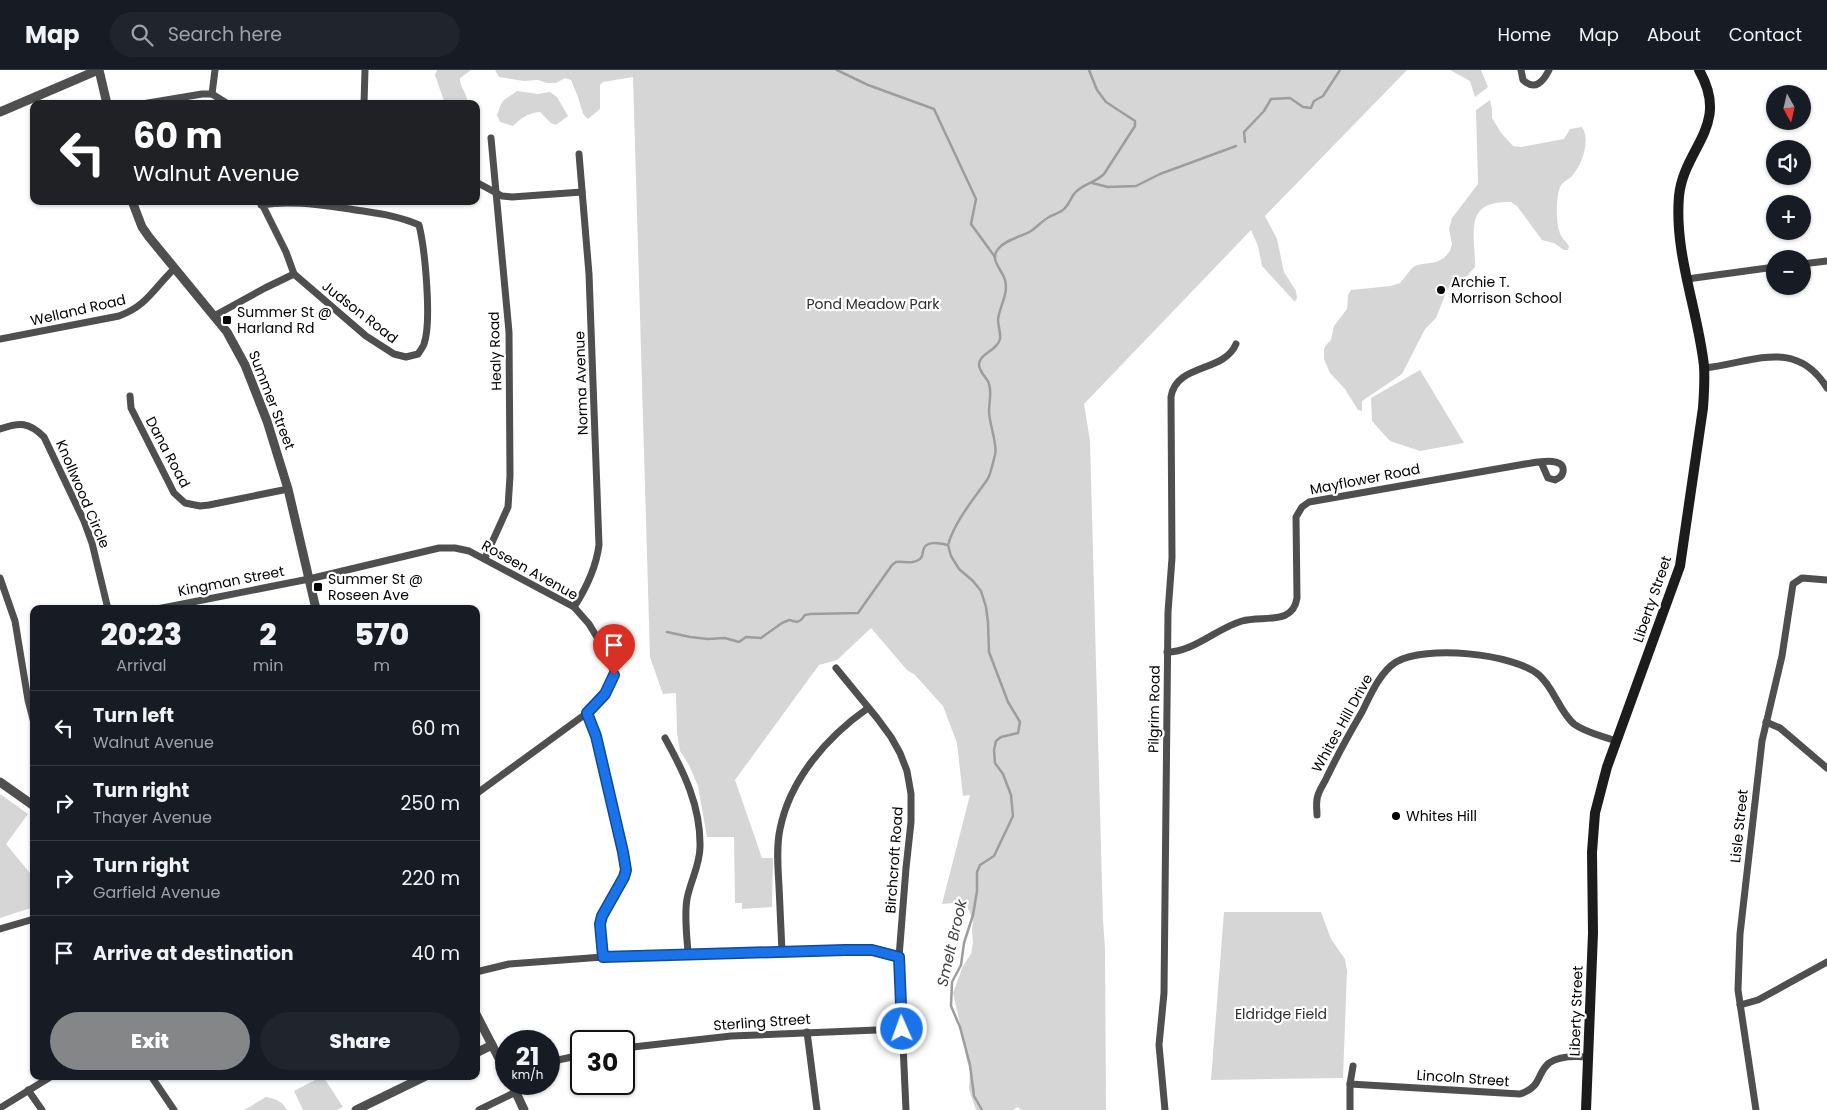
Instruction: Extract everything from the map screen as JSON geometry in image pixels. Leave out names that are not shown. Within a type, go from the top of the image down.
[{"type":"main road","name":"Liberty Street","points":[[1586,1110],[1593,928],[1593,829],[1600,791],[1616,741],[1680,566],[1703,408],[1704,368],[1687,279],[1679,217],[1680,189],[1686,171],[1705,134],[1709,117],[1707,89],[1699,70]]},
{"type":"street","points":[[0,112],[98,70],[106,100]]},
{"type":"street","points":[[212,94],[215,70]]},
{"type":"street","points":[[364,100],[365,70]]},
{"type":"street","points":[[1520,70],[1523,80],[1532,85],[1544,81],[1549,70]]},
{"type":"street","points":[[166,100],[202,94],[212,94],[222,100]]},
{"type":"street","name":"Healy Road","points":[[485,558],[508,507],[510,476],[508,332],[491,138]]},
{"type":"street","name":"Norma Avenue","points":[[574,606],[594,569],[599,545],[591,309],[579,154]]},
{"type":"street","points":[[480,184],[502,196],[512,197],[582,192]]},
{"type":"street","name":"Summer Street","points":[[134,205],[142,227],[174,269],[214,316],[234,343],[245,365],[270,431],[288,489],[315,605]]},
{"type":"street","name":"Judson Road","points":[[262,205],[286,252],[294,274],[366,336],[394,354],[406,357],[418,354],[424,344],[427,292],[421,234],[418,225],[400,217],[318,205]]},
{"type":"street","points":[[1811,263],[1827,261]]},
{"type":"street","points":[[1687,279],[1766,268]]},
{"type":"street","name":"Welland Road","points":[[0,339],[132,312],[148,299],[174,269]]},
{"type":"street","points":[[214,316],[294,274]]},
{"type":"street","name":"Pilgrim Road","points":[[1165,1110],[1159,1045],[1164,984],[1167,652],[1168,604],[1172,558],[1172,392],[1182,377],[1225,358],[1236,344]]},
{"type":"street","points":[[1704,368],[1763,356],[1781,357],[1798,361],[1809,368],[1827,388]]},
{"type":"street","name":"Dana Road","points":[[130,396],[131,408],[165,477],[180,499],[200,506],[288,489]]},
{"type":"street","name":"Knollwood Circle","points":[[0,429],[15,424],[28,425],[36,429],[44,437],[84,521],[92,543],[107,605]]},
{"type":"street","name":"Mayflower Road","points":[[1167,652],[1182,650],[1240,621],[1256,618],[1283,617],[1293,610],[1297,598],[1296,517],[1299,510],[1305,504],[1318,499],[1541,462],[1553,461],[1560,463],[1563,469],[1562,476],[1555,480],[1546,477],[1541,462]]},
{"type":"street","name":"Roseen Avenue","points":[[309,579],[439,548],[455,548],[469,551],[485,558],[574,606],[589,624],[605,651],[613,668],[614,675],[605,694],[587,713]]},
{"type":"street","points":[[0,578],[15,621],[30,708]]},
{"type":"street","name":"Lisle Street","points":[[1756,1110],[1740,1005],[1738,978],[1740,934],[1753,810],[1766,722],[1782,656],[1793,584],[1802,578],[1827,580]]},
{"type":"street","name":"Kingman Street","points":[[177,605],[309,579]]},
{"type":"street","name":"Whites Hill Drive","points":[[1317,815],[1316,798],[1382,677],[1395,663],[1412,656],[1434,652],[1503,659],[1518,664],[1538,674],[1546,682],[1569,718],[1575,724],[1583,729],[1616,741]]},
{"type":"street","name":"Birchcroft Road","points":[[836,668],[878,718],[900,753],[907,771],[911,794],[911,822],[899,957],[906,1110]]},
{"type":"street","points":[[782,952],[778,851],[780,830],[785,812],[795,788],[809,764],[839,731],[868,708]]},
{"type":"street","points":[[480,791],[587,713],[596,736],[626,870],[621,885],[602,916],[600,924],[603,957]]},
{"type":"street","points":[[1766,722],[1780,728],[1827,768]]},
{"type":"street","points":[[665,738],[686,777],[700,833],[699,858],[686,900],[688,954]]},
{"type":"street","points":[[0,782],[30,803]]},
{"type":"street","points":[[0,929],[30,920]]},
{"type":"street","points":[[480,971],[509,964],[603,957],[688,954],[872,950],[899,957]]},
{"type":"street","points":[[1740,1005],[1758,1000],[1827,962]]},
{"type":"street","points":[[480,1022],[495,1051]]},
{"type":"street","name":"Sterling Street","points":[[635,1047],[731,1036],[902,1029]]},
{"type":"street","points":[[807,1032],[817,1110]]},
{"type":"street","points":[[480,1050],[492,1045]]},
{"type":"street","name":"Lincoln Street","points":[[1350,1084],[1515,1094],[1532,1088],[1546,1066],[1552,1062],[1588,1057]]},
{"type":"street","points":[[1350,1110],[1350,1084],[1353,1066]]},
{"type":"street","points":[[0,1108],[45,1080]]},
{"type":"street","points":[[154,1080],[174,1110]]},
{"type":"street","points":[[356,1110],[418,1080]]},
{"type":"street","points":[[28,1090],[42,1110]]},
{"type":"street","points":[[479,1110],[503,1095]]},
{"type":"street","points":[[517,1095],[524,1110]]},
{"type":"green space","points":[[437,70],[471,70],[460,78],[467,100],[444,100],[435,75]]},
{"type":"green space","name":"Pond Meadow Park","points":[[495,70],[1407,70],[1265,216],[1277,239],[1284,272],[1296,291],[1297,298],[1295,302],[1262,266],[1258,246],[1251,230],[1084,404],[1090,441],[1105,948],[1106,1110],[1021,1110],[1018,1107],[1013,1110],[976,1110],[969,1089],[970,1071],[953,993],[963,966],[971,954],[973,920],[965,902],[942,904],[970,795],[963,796],[957,743],[943,706],[915,675],[907,670],[871,628],[837,660],[819,665],[735,780],[762,858],[773,858],[772,907],[742,909],[742,903],[735,903],[734,837],[707,837],[698,786],[689,765],[680,751],[677,733],[676,693],[663,694],[650,657],[633,77],[603,82],[600,85],[600,109],[588,119],[583,114],[571,80],[565,78],[556,83],[538,80],[524,81],[499,77]]},
{"type":"green space","points":[[1450,70],[1481,70],[1488,87],[1475,97],[1470,81]]},
{"type":"green space","points":[[517,91],[538,94],[550,92],[557,97],[568,116],[556,125],[551,123],[540,112],[525,116],[513,126],[500,122],[497,115],[501,104]]},
{"type":"green space","points":[[1490,100],[1492,118],[1502,134],[1513,146],[1521,147],[1564,139],[1570,129],[1582,127],[1585,132],[1586,139],[1582,160],[1571,177],[1562,184],[1558,194],[1558,226],[1562,237],[1569,246],[1568,250],[1564,250],[1554,243],[1542,240],[1517,206],[1511,202],[1496,203],[1485,207],[1475,221],[1475,267],[1467,276],[1457,280],[1447,290],[1436,318],[1425,329],[1402,374],[1362,401],[1362,411],[1358,410],[1345,389],[1330,373],[1324,359],[1324,349],[1331,340],[1334,326],[1347,309],[1348,295],[1351,290],[1391,286],[1400,283],[1412,268],[1417,265],[1436,262],[1444,258],[1450,251],[1452,244],[1449,229],[1452,218],[1478,184],[1476,110]]},
{"type":"green space","points":[[1420,370],[1464,443],[1420,451],[1390,441],[1372,421],[1371,398]]},
{"type":"green space","points":[[0,794],[28,814],[6,844],[30,873],[30,908],[0,918]]},
{"type":"green space","name":"Eldridge Field","points":[[1224,912],[1321,912],[1331,939],[1345,959],[1347,971],[1343,1078],[1211,1080]]},
{"type":"green space","points":[[315,1080],[325,1080],[343,1107],[337,1110],[303,1110],[294,1091]]},
{"type":"green space","points":[[266,1097],[283,1104],[287,1110],[244,1110]]},
{"type":"waterway","points":[[837,70],[868,85],[934,109],[976,199],[971,224],[995,257]]},
{"type":"waterway","name":"Smelt Brook","points":[[982,1110],[974,1096],[970,1065],[960,1027],[951,1006],[952,982],[961,965],[964,943],[973,915],[977,891],[977,872],[980,865],[994,856],[1013,816],[1011,795],[1003,774],[995,763],[994,750],[996,741],[1001,737],[1018,733],[1020,722],[1008,702],[989,652],[988,622],[981,591],[959,569],[951,556],[948,545],[960,519],[988,477],[996,450],[989,416],[990,387],[980,370],[979,364],[982,357],[996,346],[1000,339],[998,320],[1006,285],[995,261],[996,253],[1005,243],[1031,231],[1046,219],[1062,211],[1076,192],[1104,174],[1135,126],[1135,121],[1106,102],[1097,90],[1089,70]]},
{"type":"waterway","points":[[1245,142],[1244,132],[1264,111],[1271,99],[1290,98],[1303,107],[1311,108],[1314,101],[1323,96],[1340,70]]},
{"type":"waterway","points":[[1092,183],[1108,187],[1136,186],[1160,174],[1236,146]]},
{"type":"waterway","points":[[667,632],[708,639],[725,638],[739,642],[746,637],[761,638],[782,623],[789,620],[797,622],[805,615],[858,613],[892,565],[896,562],[917,561],[922,556],[926,545],[936,543],[947,545]]},
{"type":"place","name":"Archie T. Morrison School","points":[[1441,290]]},
{"type":"place","name":"Summer St @ Harland Rd","points":[[227,320]]},
{"type":"place","name":"Summer St @ Roseen Ave","points":[[318,587]]},
{"type":"place","name":"Whites Hill","points":[[1396,816]]},
{"type":"route","points":[[614,675],[605,694],[587,713],[596,736],[626,870],[621,885],[602,916],[600,924],[603,957],[845,950],[884,952],[899,957],[902,1029]]}]
